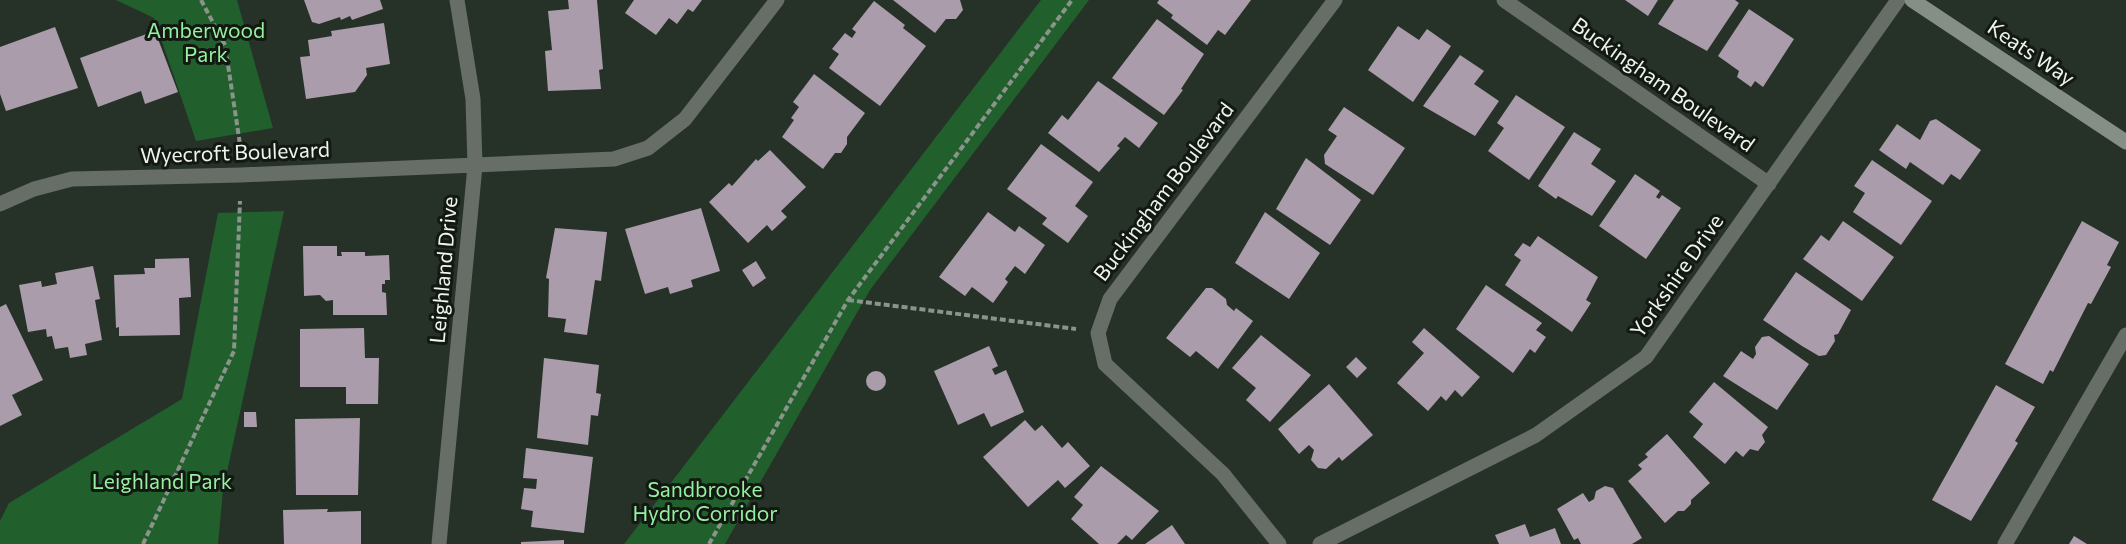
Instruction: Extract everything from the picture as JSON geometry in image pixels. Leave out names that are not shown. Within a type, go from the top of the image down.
[{"type":"street","name":"Leighland Drive","points":[[439,544],[475,166],[473,99],[457,0]]},
{"type":"street","name":"Wyecroft Boulevard","points":[[0,204],[34,189],[72,179],[475,166],[614,159],[648,148],[685,119],[777,0]]},
{"type":"street","name":"Buckingham Boulevard","points":[[1098,333],[1110,299],[1335,0]]},
{"type":"street","name":"Buckingham Boulevard","points":[[1503,0],[1768,184]]},
{"type":"street","name":"Yorkshire Drive","points":[[1320,544],[1536,435],[1646,357],[1898,0]]},
{"type":"street","name":"Keats Way","points":[[1912,0],[2126,142]]},
{"type":"street","points":[[1098,333],[1105,364],[1223,474],[1279,544]]},
{"type":"street","points":[[2005,544],[2126,335]]},
{"type":"path","points":[[201,0],[225,45],[241,151]]},
{"type":"path","points":[[709,544],[848,300],[1072,0]]},
{"type":"path","points":[[143,544],[234,351],[240,201]]},
{"type":"path","points":[[848,300],[1098,333]]},
{"type":"green space","name":"Amberwood Park","points":[[116,0],[237,0],[273,128],[196,141],[154,18]]},
{"type":"green space","name":"Sandbrooke Hydro Corridor","points":[[1041,0],[1089,0],[870,290],[725,544],[624,544]]},
{"type":"green space","name":"Leighland Park","points":[[284,211],[223,490],[218,544],[0,544],[0,521],[9,503],[182,399],[218,213]]},
{"type":"building","points":[[304,0],[380,0],[383,9],[352,20],[350,16],[341,20],[340,17],[319,24],[312,22]]},
{"type":"building","points":[[568,0],[597,0],[603,69],[599,70],[601,89],[548,91],[545,51],[552,50],[548,11],[569,9]]},
{"type":"building","points":[[634,0],[702,0],[693,12],[688,9],[677,24],[669,18],[656,35],[625,13]]},
{"type":"building","points":[[893,0],[960,0],[963,10],[956,19],[946,19],[935,33]]},
{"type":"building","points":[[1159,0],[1251,0],[1225,35],[1218,30],[1207,45],[1171,18],[1173,15],[1157,3]]},
{"type":"building","points":[[1625,0],[1658,0],[1648,16]]},
{"type":"building","points":[[1674,0],[1735,0],[1739,3],[1707,51],[1658,24]]},
{"type":"building","points":[[874,1],[905,25],[903,28],[926,46],[880,106],[829,68],[839,54],[832,49],[845,33],[852,38],[856,32],[852,29]]},
{"type":"building","points":[[1749,9],[1794,39],[1763,87],[1755,81],[1751,87],[1737,77],[1739,71],[1718,56]]},
{"type":"building","points":[[1157,19],[1204,54],[1181,89],[1183,90],[1164,115],[1112,78]]},
{"type":"building","points":[[384,23],[390,64],[366,68],[367,75],[355,92],[306,99],[300,57],[310,56],[308,40],[332,36],[331,31]]},
{"type":"building","points":[[1398,26],[1419,40],[1427,29],[1451,46],[1413,102],[1368,70]]},
{"type":"building","points":[[55,27],[78,88],[6,111],[0,94],[0,47]]},
{"type":"building","points":[[155,31],[178,92],[145,104],[141,91],[98,107],[80,58]]},
{"type":"building","points":[[1460,55],[1484,71],[1474,84],[1499,101],[1475,136],[1423,106]]},
{"type":"building","points":[[814,74],[865,113],[847,137],[847,144],[841,153],[835,153],[823,169],[782,137],[794,120],[791,118],[799,107],[793,102]]},
{"type":"building","points":[[1098,81],[1158,123],[1139,148],[1125,137],[1117,146],[1120,148],[1099,172],[1048,133],[1062,115],[1068,120]]},
{"type":"building","points":[[1516,95],[1565,127],[1529,180],[1488,151],[1504,128],[1497,123]]},
{"type":"building","points":[[1344,107],[1405,148],[1373,195],[1325,164],[1324,155],[1337,136],[1328,130]]},
{"type":"building","points":[[1936,119],[1981,150],[1960,180],[1951,174],[1943,185],[1910,162],[1906,169],[1879,150],[1897,124],[1920,140],[1930,121]]},
{"type":"building","points":[[1574,132],[1601,149],[1591,164],[1616,181],[1592,216],[1558,196],[1556,199],[1538,186]]},
{"type":"building","points":[[1041,144],[1093,182],[1075,206],[1088,216],[1068,243],[1042,224],[1047,218],[1007,189]]},
{"type":"building","points":[[770,150],[806,187],[781,211],[787,217],[772,231],[767,225],[748,243],[709,202],[729,183],[732,186],[756,159],[758,161]]},
{"type":"building","points":[[1306,158],[1361,200],[1330,245],[1276,209]]},
{"type":"building","points":[[1872,160],[1932,201],[1901,245],[1853,212],[1865,193],[1854,186]]},
{"type":"building","points":[[1635,174],[1660,191],[1656,197],[1659,199],[1662,195],[1681,208],[1646,259],[1599,226]]},
{"type":"building","points":[[701,208],[720,271],[691,280],[693,287],[670,294],[668,287],[645,294],[625,229]]},
{"type":"building","points":[[988,212],[1015,232],[1019,226],[1045,245],[1025,274],[1015,266],[1005,279],[1008,282],[993,303],[972,287],[965,296],[939,277]]},
{"type":"building","points":[[1265,212],[1320,253],[1289,299],[1235,263]]},
{"type":"building","points":[[1843,221],[1894,257],[1862,301],[1803,259],[1821,235],[1829,241]]},
{"type":"building","points":[[2082,221],[2119,242],[2107,265],[2111,267],[2091,304],[2088,303],[2053,372],[2050,370],[2043,384],[2005,364]]},
{"type":"building","points":[[555,228],[607,232],[601,281],[595,280],[587,335],[564,332],[566,319],[548,317],[549,279],[546,278]]},
{"type":"building","points":[[1538,236],[1598,277],[1586,300],[1591,303],[1572,332],[1505,285],[1521,260],[1514,255],[1523,243],[1530,247]]},
{"type":"building","points":[[303,246],[337,246],[337,256],[342,256],[341,252],[365,252],[365,256],[389,255],[390,280],[385,280],[385,284],[382,284],[382,292],[386,293],[387,315],[333,315],[333,300],[326,301],[320,295],[304,296]]},
{"type":"building","points":[[189,258],[191,297],[179,298],[180,335],[119,336],[119,327],[116,328],[114,275],[145,274],[144,268],[155,268],[155,259]]},
{"type":"building","points":[[756,261],[766,278],[753,287],[742,270]]},
{"type":"building","points":[[93,266],[100,299],[95,300],[102,340],[85,344],[87,355],[70,358],[68,347],[55,349],[52,336],[47,337],[46,329],[28,332],[19,285],[41,281],[42,287],[57,284],[55,273]]},
{"type":"building","points":[[1796,272],[1851,310],[1838,334],[1834,335],[1835,341],[1826,355],[1819,356],[1763,320]]},
{"type":"building","points":[[1486,285],[1542,323],[1536,330],[1546,337],[1535,353],[1530,349],[1513,373],[1456,329]]},
{"type":"building","points":[[1206,288],[1212,288],[1226,299],[1227,305],[1234,311],[1236,308],[1253,321],[1218,369],[1196,351],[1190,357],[1166,338]]},
{"type":"building","points":[[6,304],[43,380],[12,395],[22,415],[0,426],[0,307]]},
{"type":"building","points":[[364,328],[365,358],[379,358],[378,404],[346,404],[346,387],[300,387],[300,329]]},
{"type":"building","points":[[1424,328],[1480,377],[1462,397],[1455,390],[1446,401],[1441,396],[1428,411],[1397,383],[1424,353],[1412,342]]},
{"type":"building","points":[[1261,335],[1311,375],[1270,422],[1246,400],[1256,388],[1232,368]]},
{"type":"building","points":[[1769,336],[1809,364],[1777,410],[1723,376],[1741,351],[1753,359],[1756,354],[1755,347],[1762,337]]},
{"type":"building","points":[[989,346],[998,366],[992,369],[995,375],[1006,370],[1024,412],[991,427],[984,413],[958,425],[934,371]]},
{"type":"building","points":[[1356,357],[1367,368],[1357,378],[1346,367]]},
{"type":"building","points":[[544,358],[599,365],[596,393],[601,394],[598,416],[591,415],[588,445],[537,438]]},
{"type":"building","points":[[876,371],[883,374],[886,381],[883,388],[876,391],[869,388],[866,381],[869,374]]},
{"type":"building","points":[[1714,382],[1768,427],[1762,435],[1765,442],[1758,451],[1750,449],[1743,457],[1736,451],[1725,464],[1693,437],[1703,424],[1689,412]]},
{"type":"building","points":[[1329,384],[1373,435],[1342,461],[1339,457],[1326,469],[1318,468],[1311,460],[1314,450],[1309,445],[1299,454],[1278,429]]},
{"type":"building","points":[[1996,385],[2035,407],[2015,441],[2018,443],[1971,521],[1932,500]]},
{"type":"building","points":[[244,412],[256,412],[257,427],[244,427]]},
{"type":"building","points":[[360,418],[358,495],[296,495],[295,419]]},
{"type":"building","points":[[1025,420],[1035,431],[1042,425],[1062,448],[1068,442],[1090,466],[1065,488],[1058,480],[1028,507],[983,457]]},
{"type":"building","points":[[1667,434],[1710,483],[1691,500],[1691,504],[1684,511],[1678,511],[1665,523],[1628,481],[1642,469],[1638,465],[1648,457],[1645,454]]},
{"type":"building","points":[[526,448],[593,457],[584,533],[531,527],[533,511],[521,509],[524,488],[536,489],[537,479],[523,478]]},
{"type":"building","points":[[1101,466],[1159,511],[1132,540],[1126,535],[1117,544],[1099,544],[1071,519],[1083,505],[1074,497]]},
{"type":"building","points":[[1605,486],[1613,488],[1642,538],[1632,544],[1581,544],[1578,538],[1574,540],[1557,509],[1583,493],[1589,502],[1594,499],[1596,491]]},
{"type":"building","points":[[328,509],[327,512],[361,511],[361,544],[284,544],[283,510]]},
{"type":"building","points":[[1525,524],[1530,537],[1555,528],[1561,544],[1499,544],[1495,535]]},
{"type":"building","points":[[1172,525],[1185,544],[1145,544]]},
{"type":"building","points":[[2074,536],[2087,544],[2069,544]]},
{"type":"building","points":[[564,540],[564,544],[521,544],[521,542]]}]
